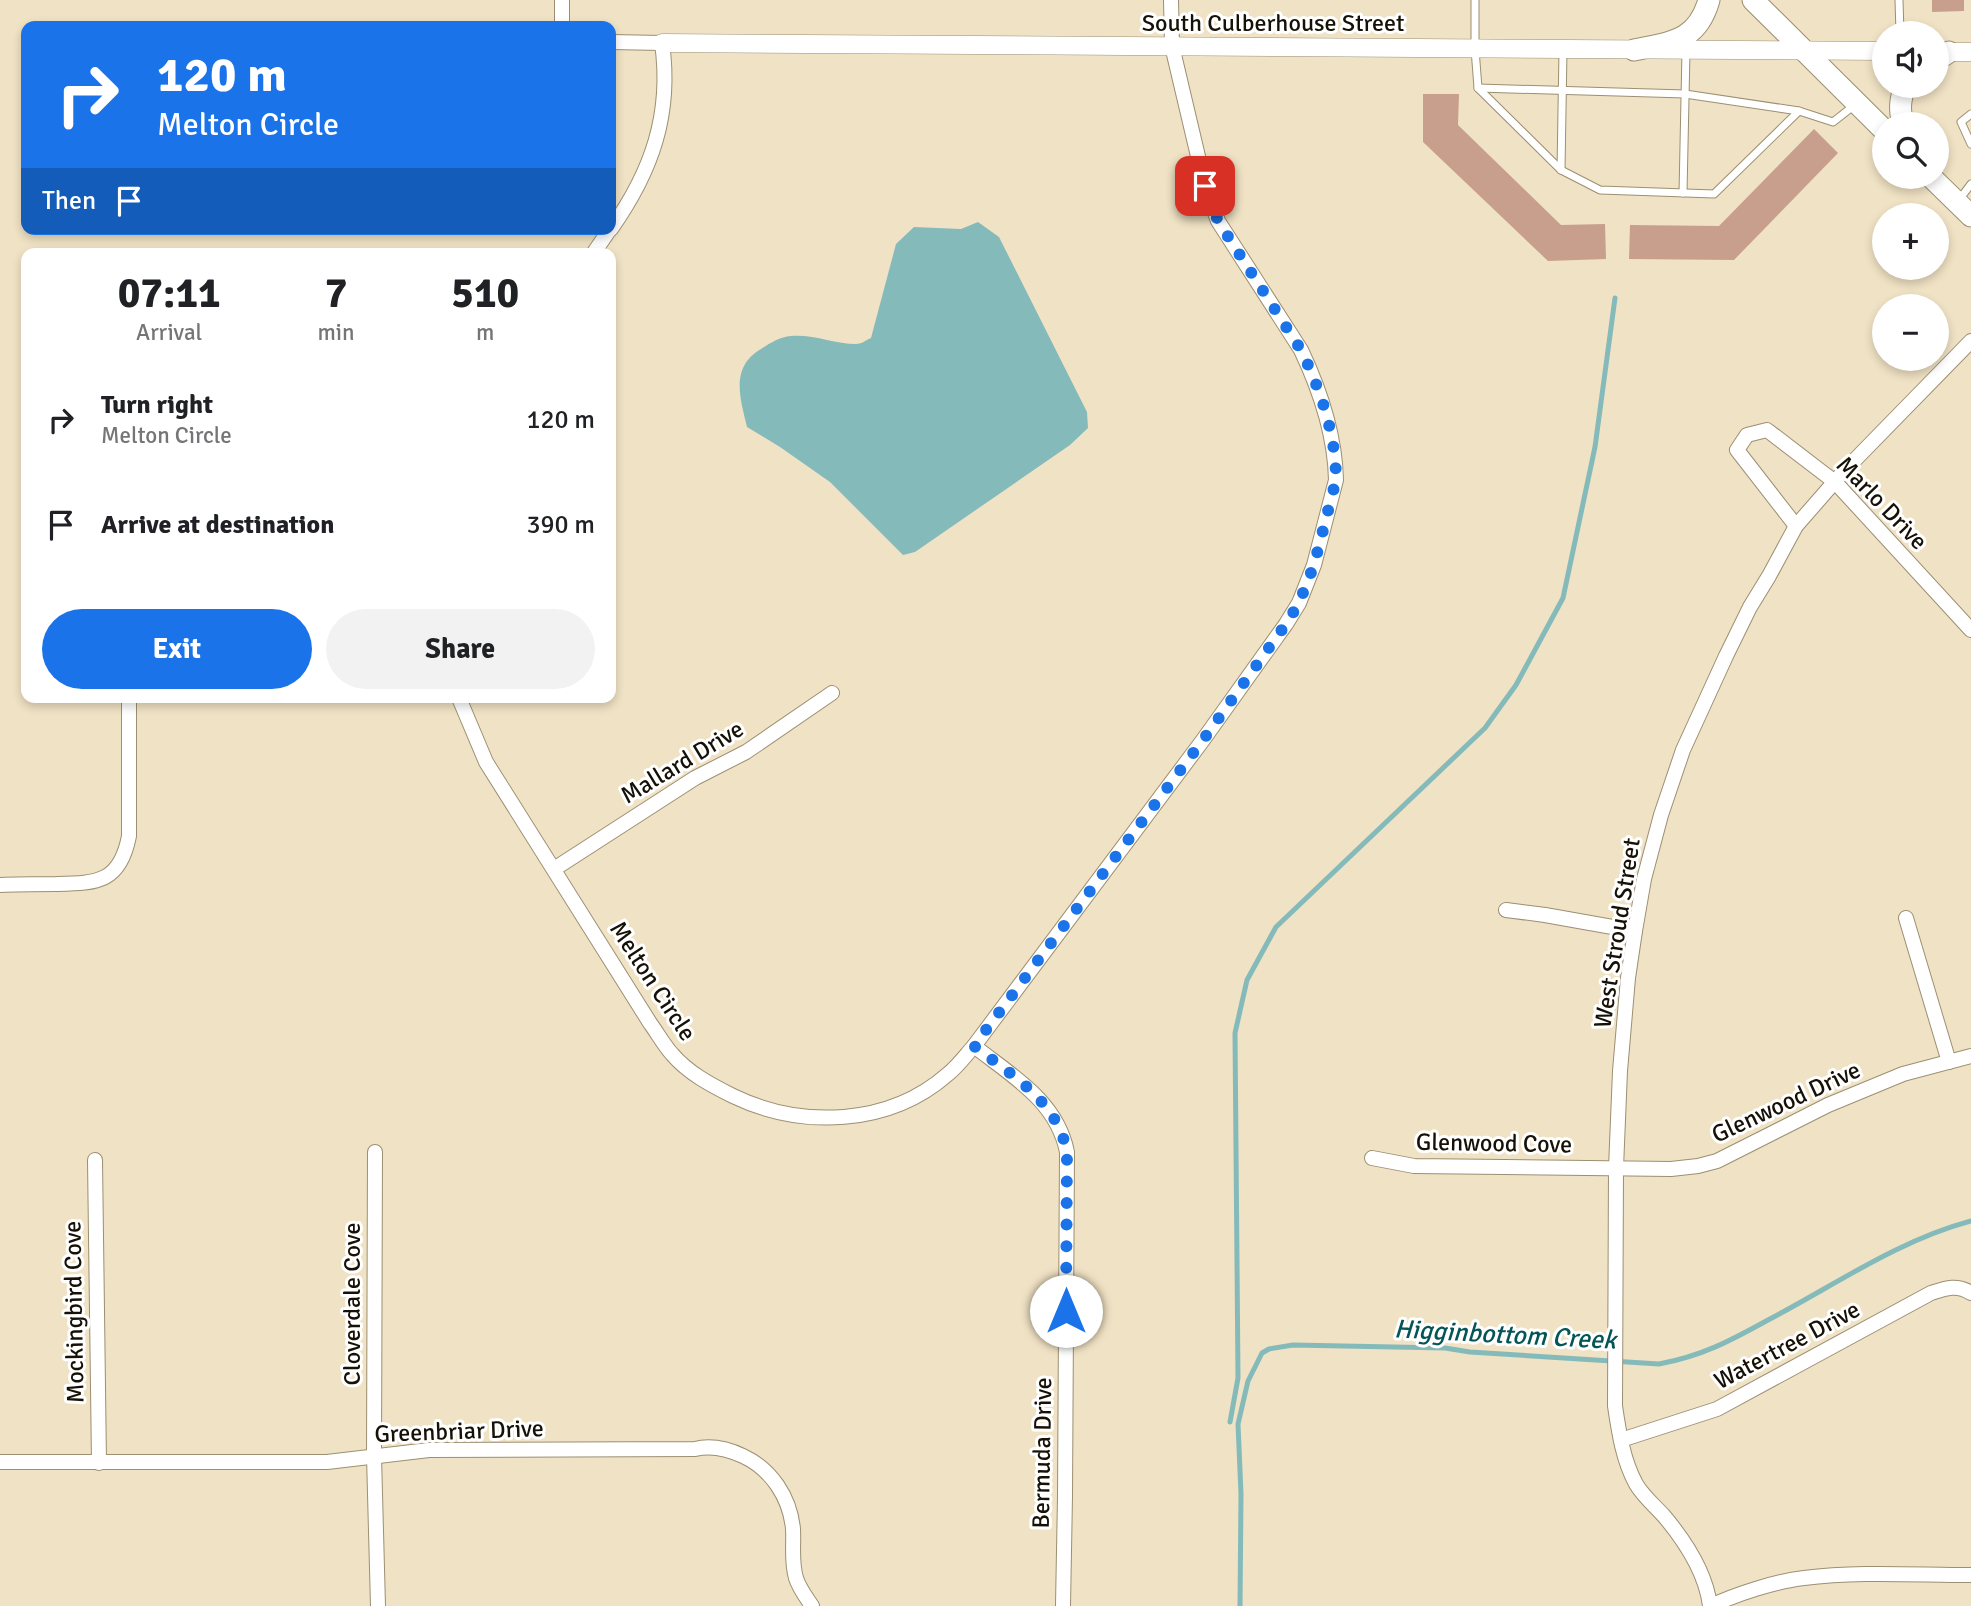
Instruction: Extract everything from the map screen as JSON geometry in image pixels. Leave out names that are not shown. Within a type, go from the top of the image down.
[{"type":"main road","points":[[1634,50],[1681,39],[1699,21],[1709,0]]},
{"type":"main road","points":[[1753,0],[1872,118]]},
{"type":"main road","points":[[1943,189],[1964,209]]},
{"type":"street","points":[[562,0],[562,21]]},
{"type":"street","name":"Melton Circle","points":[[461,703],[486,762],[650,1024],[673,1055],[698,1076],[747,1102],[777,1112],[840,1119],[865,1115],[901,1103],[949,1074],[974,1046],[1203,740],[1286,624],[1299,603],[1314,565],[1336,480],[1333,439],[1311,372],[1301,350],[1218,221],[1205,186],[1171,46],[1171,0]]},
{"type":"street","points":[[616,42],[662,43],[664,59],[664,105],[656,145],[641,181],[616,222]]},
{"type":"street","name":"South Culberhouse Street","points":[[662,43],[1872,51]]},
{"type":"street","points":[[1949,53],[1971,52]]},
{"type":"street","name":"West Stroud Street","points":[[1711,1606],[1702,1578],[1686,1546],[1665,1517],[1642,1493],[1629,1470],[1621,1445],[1615,1406],[1616,1168],[1620,1071],[1628,978],[1644,879],[1661,814],[1683,750],[1738,632],[1796,526],[1971,341]]},
{"type":"street","name":"Marlo Drive","points":[[1796,526],[1737,450],[1747,435],[1767,430],[1835,482],[1971,630]]},
{"type":"street","name":"Mallard Drive","points":[[554,869],[695,778],[746,752],[832,693]]},
{"type":"street","points":[[0,884],[88,883],[105,877],[121,863],[129,836],[129,703]]},
{"type":"street","points":[[1506,910],[1635,931]]},
{"type":"street","points":[[1906,918],[1949,1062]]},
{"type":"street","name":"Bermuda Drive","points":[[974,1046],[1041,1099],[1062,1133],[1067,1152],[1063,1606]]},
{"type":"street","name":"Glenwood Drive","points":[[1616,1168],[1681,1168],[1717,1161],[1828,1105],[1909,1071],[1971,1056]]},
{"type":"street","name":"Cloverdale Cove","points":[[375,1152],[374,1456],[378,1606]]},
{"type":"street","name":"Glenwood Cove","points":[[1372,1158],[1414,1166],[1616,1168]]},
{"type":"street","name":"Mockingbird Cove","points":[[95,1160],[99,1462]]},
{"type":"street","name":"Watertree Drive","points":[[1621,1440],[1717,1409],[1931,1293],[1949,1287],[1971,1293]]},
{"type":"street","name":"Greenbriar Drive","points":[[0,1462],[327,1462],[429,1450],[704,1447],[735,1451],[766,1471],[789,1506],[796,1579],[812,1606]]},
{"type":"street","points":[[1711,1606],[1769,1586],[1805,1578],[1971,1575]]},
{"type":"lane","points":[[1475,0],[1478,88],[1561,170],[1600,190],[1714,194],[1799,111]]},
{"type":"lane","points":[[1899,0],[1900,21]]},
{"type":"lane","points":[[1561,170],[1563,49]]},
{"type":"lane","points":[[1683,193],[1686,50]]},
{"type":"lane","points":[[1478,88],[1685,94],[1799,111],[1833,122],[1857,103]]},
{"type":"lane","points":[[1971,114],[1961,122],[1971,144]]},
{"type":"lane","points":[[1964,209],[1971,184]]},
{"type":"water","points":[[978,222],[999,237],[1087,412],[1088,428],[1070,445],[915,552],[903,555],[830,482],[747,427],[740,394],[741,374],[751,356],[783,338],[807,336],[856,344],[871,338],[896,244],[914,227],[961,229]]},
{"type":"building","points":[[1932,0],[1964,0],[1964,11],[1932,12]]},
{"type":"building","points":[[1423,94],[1459,94],[1458,125],[1561,225],[1605,224],[1606,259],[1548,261],[1423,142]]},
{"type":"building","points":[[1814,129],[1838,153],[1734,260],[1629,259],[1630,225],[1719,226]]},
{"type":"waterway","points":[[1230,1422],[1238,1378],[1235,1033],[1247,980],[1276,927],[1485,728],[1516,685],[1563,598],[1595,447],[1615,298]]},
{"type":"waterway","name":"Higginbottom Creek","points":[[1240,1606],[1241,1494],[1238,1424],[1248,1381],[1262,1353],[1269,1349],[1293,1345],[1445,1348],[1470,1352],[1659,1364],[1689,1357],[1728,1341],[1892,1252],[1971,1221]]},
{"type":"route","points":[[1066,1311],[1067,1152],[1062,1133],[1041,1099],[974,1046],[1203,740],[1286,624],[1299,603],[1314,565],[1336,480],[1333,439],[1311,372],[1301,350],[1218,221],[1205,186]]}]
